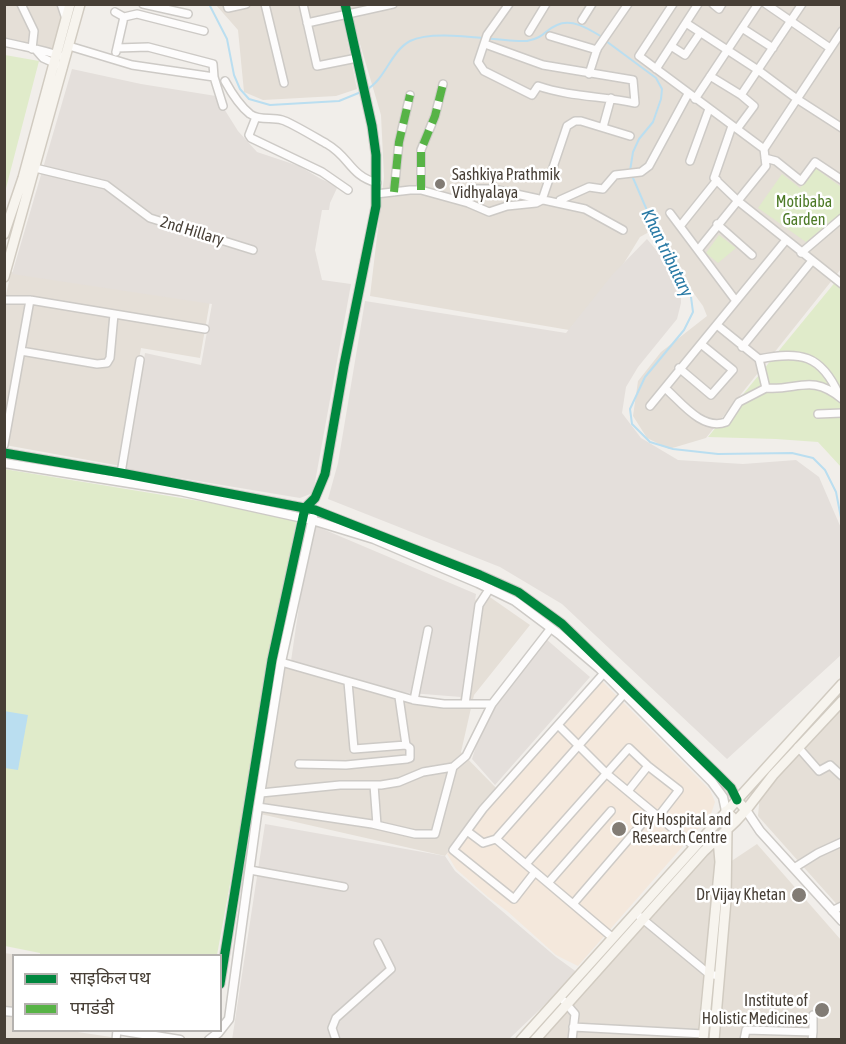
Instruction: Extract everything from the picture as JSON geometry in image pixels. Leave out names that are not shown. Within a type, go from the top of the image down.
[{"type":"main road","points":[[4,277],[35,168],[60,61],[70,4]]},
{"type":"main road","points":[[4,234],[60,61],[69,46],[80,4]]},
{"type":"main road","points":[[521,1040],[790,738],[842,684]]},
{"type":"main road","points":[[535,1040],[704,852],[746,810],[772,775],[842,701]]},
{"type":"main road","points":[[737,800],[746,810]]},
{"type":"main road","points":[[726,811],[736,821]]},
{"type":"main road","points":[[714,1040],[726,900],[728,829],[719,820]]},
{"type":"main road","points":[[703,1037],[720,862],[718,839],[711,829]]},
{"type":"street","points":[[21,4],[34,31],[34,50]]},
{"type":"street","points":[[61,4],[66,20]]},
{"type":"street","points":[[114,59],[128,16],[141,4],[171,7],[188,14]]},
{"type":"street","points":[[227,4],[228,8],[246,4]]},
{"type":"street","points":[[265,4],[284,83]]},
{"type":"street","points":[[303,4],[316,66],[357,58]]},
{"type":"street","points":[[222,972],[272,660],[302,518],[305,508],[315,498],[328,461],[344,365],[376,206],[376,155],[363,82],[345,4]]},
{"type":"street","points":[[307,23],[393,4]]},
{"type":"street","points":[[486,41],[543,65],[633,80],[635,103],[611,98],[586,97],[538,86],[532,95],[484,71],[478,62],[486,41],[509,4]]},
{"type":"street","points":[[529,32],[546,4]]},
{"type":"street","points":[[582,20],[592,4]]},
{"type":"street","points":[[589,74],[597,50],[628,4]]},
{"type":"street","points":[[673,4],[639,56],[764,148]]},
{"type":"street","points":[[656,69],[698,4]]},
{"type":"street","points":[[712,4],[719,9],[722,4]]},
{"type":"street","points":[[695,99],[758,4]]},
{"type":"street","points":[[766,4],[830,48]]},
{"type":"street","points":[[741,95],[802,4]]},
{"type":"street","points":[[115,12],[128,16],[137,14],[204,31]]},
{"type":"street","points":[[686,23],[758,70],[797,99],[840,125]]},
{"type":"street","points":[[742,28],[773,48]]},
{"type":"street","points":[[698,250],[766,166],[764,148],[842,31]]},
{"type":"street","points":[[671,46],[685,55],[700,33]]},
{"type":"street","points":[[550,36],[597,50]]},
{"type":"street","points":[[4,42],[34,50],[43,58],[60,61]]},
{"type":"street","points":[[69,46],[156,69],[183,70],[214,77]]},
{"type":"street","points":[[117,48],[148,47],[213,64],[214,77],[223,106]]},
{"type":"street","points":[[710,76],[754,106],[735,128],[714,178],[811,262],[841,281]]},
{"type":"street","points":[[225,81],[248,112],[256,117],[282,120],[332,147],[364,179],[377,183]]},
{"type":"street","points":[[421,190],[421,150],[435,116],[442,84]]},
{"type":"street","points":[[559,203],[560,200],[589,188],[603,189],[615,175],[641,172],[649,166],[688,94]]},
{"type":"street","points":[[394,192],[399,142],[410,95]]},
{"type":"street","points":[[603,127],[611,98]]},
{"type":"street","points":[[690,161],[709,109]]},
{"type":"street","points":[[256,117],[249,133],[250,138],[322,172],[348,190]]},
{"type":"street","points":[[376,194],[421,190],[468,203],[489,212],[507,206],[536,203],[542,200],[567,126],[575,121],[630,136]]},
{"type":"street","points":[[765,158],[776,161],[801,181],[815,162],[842,180]]},
{"type":"street","name":"2nd Hillary","points":[[35,168],[106,185],[150,218],[253,250]]},
{"type":"street","points":[[681,225],[717,180]]},
{"type":"street","points":[[468,203],[473,189],[493,189],[585,209],[623,230]]},
{"type":"street","points":[[670,213],[736,301]]},
{"type":"street","points":[[801,253],[840,222]]},
{"type":"street","points":[[717,224],[752,255]]},
{"type":"street","points":[[650,406],[786,240]]},
{"type":"street","points":[[742,347],[811,262]]},
{"type":"street","points":[[4,300],[30,300],[205,329]]},
{"type":"street","points":[[4,445],[30,300]]},
{"type":"street","points":[[21,351],[97,364],[107,363],[110,358],[114,314]]},
{"type":"street","points":[[717,325],[759,359],[766,388]]},
{"type":"street","points":[[679,368],[711,395],[733,370],[701,344]]},
{"type":"street","points":[[759,359],[784,354],[804,357],[824,370],[831,378],[841,398]]},
{"type":"street","points":[[121,473],[140,360]]},
{"type":"street","points":[[665,388],[704,422],[715,425],[726,422],[739,402],[766,388],[812,384],[832,391],[841,398]]},
{"type":"street","points":[[818,414],[842,413]]},
{"type":"street","points":[[4,453],[315,510],[480,574],[518,592],[551,628],[625,693],[712,782],[723,797],[726,811]]},
{"type":"street","points":[[4,463],[180,491],[312,520],[374,539],[489,588],[562,624],[731,788],[737,800]]},
{"type":"street","points":[[222,1027],[229,1019],[258,807],[281,662],[315,510],[315,498]]},
{"type":"street","points":[[465,704],[479,605],[489,588]]},
{"type":"street","points":[[261,793],[340,785],[374,786],[399,782],[423,772],[453,767],[466,756],[492,704],[551,628]]},
{"type":"street","points":[[414,700],[428,630]]},
{"type":"street","points":[[281,662],[414,700],[444,704],[492,704]]},
{"type":"street","points":[[535,872],[514,899],[453,849],[483,809],[604,673]]},
{"type":"street","points":[[348,682],[354,749],[406,745]]},
{"type":"street","points":[[467,831],[483,843],[496,839],[625,693]]},
{"type":"street","points":[[299,764],[345,765],[410,758],[399,697]]},
{"type":"street","points":[[558,724],[607,774],[695,847]]},
{"type":"street","points":[[798,747],[819,771],[830,765],[842,776]]},
{"type":"street","points":[[526,864],[629,748],[648,766],[680,790],[655,814],[573,904]]},
{"type":"street","points":[[628,791],[648,766]]},
{"type":"street","points":[[258,807],[377,825],[415,834],[435,834],[453,767]]},
{"type":"street","points":[[374,786],[377,825]]},
{"type":"street","points":[[746,810],[754,824],[842,921]]},
{"type":"street","points":[[548,883],[611,811]]},
{"type":"street","points":[[736,821],[754,824]]},
{"type":"street","points":[[496,839],[613,938]]},
{"type":"street","points":[[794,868],[842,842]]},
{"type":"street","points":[[250,870],[344,886]]},
{"type":"street","points":[[832,911],[842,906]]},
{"type":"street","points":[[635,913],[709,974],[719,976]]},
{"type":"street","points":[[336,1040],[332,1028],[336,1018],[391,969],[378,943]]},
{"type":"street","points":[[560,998],[575,1014],[572,1040]]},
{"type":"street","points":[[744,1040],[746,1030],[813,1036],[813,1015]]},
{"type":"street","points":[[573,1027],[703,1037]]},
{"type":"street","points":[[608,1040],[609,1029]]},
{"type":"street","points":[[645,1040],[646,1031]]},
{"type":"street","points":[[130,1032],[180,1040]]},
{"type":"street","points":[[209,1040],[218,1032]]},
{"type":"shaded area","points":[[4,5],[69,5],[51,56],[5,47]]},
{"type":"shaded area","points":[[216,5],[340,5],[357,89],[336,96],[263,100],[244,92],[238,30]]},
{"type":"shaded area","points":[[351,5],[841,5],[841,269],[706,438],[669,449],[647,438],[633,416],[638,381],[661,352],[707,316],[703,306],[649,232],[640,237],[621,268],[569,330],[370,296],[384,177],[381,115],[355,27]]},
{"type":"shaded area","points":[[72,69],[141,84],[216,96],[238,131],[257,152],[299,166],[338,186],[329,210],[322,210],[315,250],[322,280],[351,284],[313,493],[300,498],[126,469],[145,353],[201,365],[212,304],[12,274]]},
{"type":"shaded area","points":[[647,239],[681,280],[681,303],[677,319],[638,367],[626,387],[622,413],[641,438],[678,460],[743,464],[796,460],[819,477],[841,528],[841,655],[727,759],[562,604],[500,567],[328,499],[338,463],[365,301],[566,333],[612,275]]},
{"type":"shaded area","points":[[11,272],[210,301],[200,358],[141,348],[121,466],[5,445],[4,304]]},
{"type":"shaded area","points":[[311,524],[476,594],[461,697],[398,692],[291,661]]},
{"type":"shaded area","points":[[484,593],[530,625],[474,695],[461,752],[499,791],[445,856],[256,813],[281,664],[379,692],[454,703],[460,701],[474,601]]},
{"type":"shaded area","points":[[546,639],[590,677],[495,785],[472,759],[488,708]]},
{"type":"shaded area","points":[[602,681],[710,790],[715,802],[711,814],[578,966],[556,955],[488,897],[456,869],[447,854]]},
{"type":"shaded area","points":[[841,710],[841,909],[758,816],[760,794]]},
{"type":"shaded area","points":[[265,824],[445,856],[455,871],[578,973],[509,1039],[232,1040]]},
{"type":"shaded area","points":[[757,844],[841,940],[841,1039],[719,1040],[730,862]]},
{"type":"shaded area","points":[[717,845],[697,1039],[540,1040],[570,1009]]},
{"type":"shaded area","points":[[4,953],[12,954],[12,1032],[78,1032],[111,1037],[111,1039],[5,1039]]},
{"type":"green space","points":[[4,55],[39,61],[5,192]]},
{"type":"green space","name":"Motibaba Garden","points":[[815,168],[841,187],[841,213],[806,242],[758,208],[782,174],[800,188]]},
{"type":"green space","points":[[719,235],[736,248],[718,263],[706,253]]},
{"type":"green space","points":[[841,275],[841,467],[818,442],[708,437]]},
{"type":"green space","points":[[4,469],[297,517],[217,954],[40,954],[5,946]]},
{"type":"water","points":[[4,711],[28,715],[18,770],[5,768]]},
{"type":"waterway","name":"Khan tributary","points":[[209,4],[227,39],[234,75],[240,89],[249,99],[270,105],[339,101],[361,92]]},
{"type":"waterway","name":"Khan tributary","points":[[366,90],[373,85],[403,46],[421,37],[450,36],[527,41],[538,38],[549,29],[563,23],[580,25],[602,37]]},
{"type":"waterway","name":"Khan tributary","points":[[606,41],[656,78],[662,89],[653,122],[639,139],[633,152],[630,171],[646,208],[652,230],[678,268],[691,297],[693,312],[684,330],[645,377],[630,409],[632,424],[650,442],[673,449],[718,454],[792,453],[813,458],[825,470],[836,492],[842,523]]},
{"type":"marked path","points":[[421,190],[421,150],[435,116],[443,84]]},
{"type":"marked path","points":[[394,192],[399,142],[410,95]]},
{"type":"cycle path","points":[[222,972],[272,660],[305,508],[315,498],[325,474],[376,206],[376,155],[372,126],[345,4]]},
{"type":"cycle path","points":[[4,453],[315,510],[518,592],[562,624],[731,788],[737,800]]},
{"type":"place","name":"Sashkiya Prathmik Vidhyalaya","points":[[440,184]]},
{"type":"place","name":"City Hospital and Research Centre","points":[[619,829]]},
{"type":"place","name":"Dr Vijay Khetan","points":[[799,895]]},
{"type":"place","name":"Institute of Holistic Medicines","points":[[822,1010]]}]
